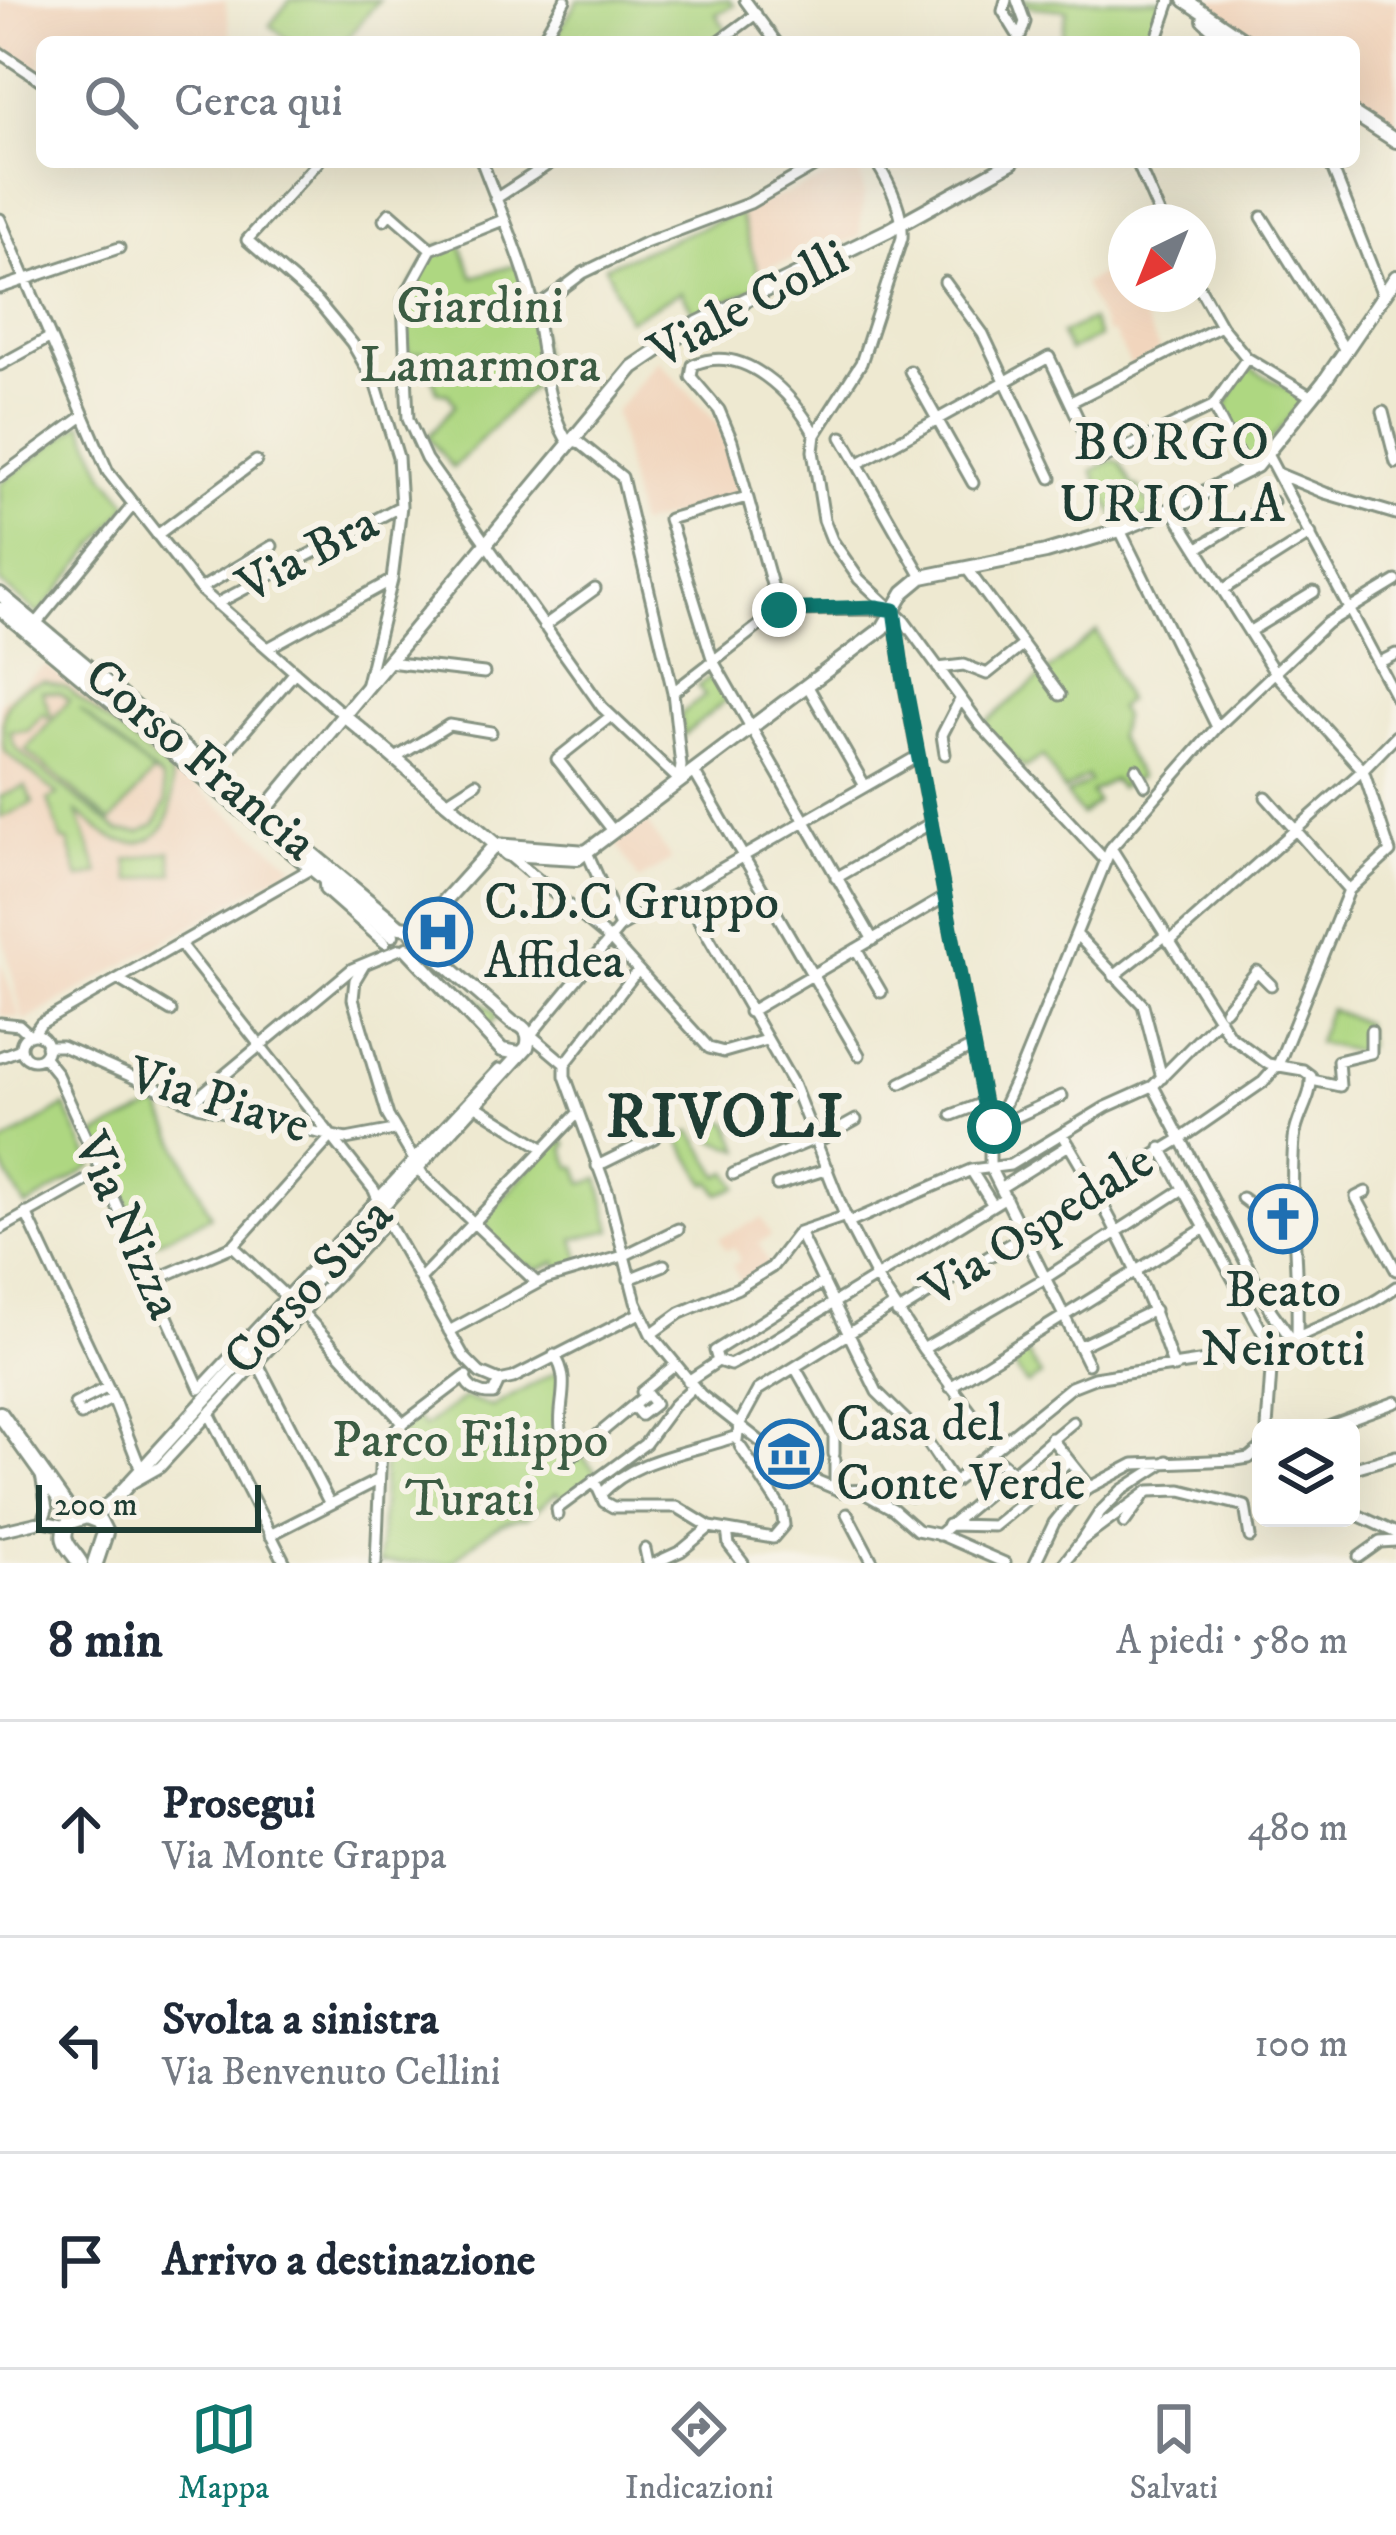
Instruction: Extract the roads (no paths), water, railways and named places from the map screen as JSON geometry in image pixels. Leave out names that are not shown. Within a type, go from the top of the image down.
[{"type":"main road","points":[[0,1414],[68,1526],[72,1558],[96,1558],[106,1540],[98,1522],[68,1526]]},
{"type":"street","points":[[545,36],[566,0]]},
{"type":"street","points":[[746,0],[772,36]]},
{"type":"street","points":[[1006,0],[1002,8],[1018,36]]},
{"type":"street","points":[[1158,36],[1170,1]]},
{"type":"street","points":[[1189,3],[1218,36]]},
{"type":"street","points":[[1189,3],[1238,36]]},
{"type":"street","points":[[1009,16],[1018,5],[1025,22],[1020,36]]},
{"type":"street","points":[[726,36],[756,14]]},
{"type":"street","points":[[0,53],[36,76]]},
{"type":"street","points":[[1360,118],[1396,141]]},
{"type":"street","points":[[312,168],[248,236],[247,244],[319,303],[364,362],[384,405],[398,457],[401,506],[392,580],[365,692]]},
{"type":"street","points":[[484,168],[535,309],[547,389],[561,430],[570,442],[580,443],[622,477],[673,692],[679,781]]},
{"type":"street","points":[[496,199],[543,168]]},
{"type":"street","points":[[535,309],[583,274],[645,243],[750,203],[811,168]]},
{"type":"street","points":[[815,435],[861,363],[900,249],[902,223],[879,168]]},
{"type":"street","name":"Viale Colli","points":[[259,817],[633,367],[698,323],[902,223],[1001,168]]},
{"type":"street","points":[[1140,168],[1155,204]]},
{"type":"street","points":[[1332,168],[1384,295]]},
{"type":"street","points":[[384,220],[390,213],[431,249]]},
{"type":"street","points":[[1262,217],[1345,350]]},
{"type":"street","points":[[0,219],[108,472],[200,589],[611,940],[712,1051],[766,1040]]},
{"type":"street","points":[[503,220],[431,249],[404,300],[405,397],[416,441],[611,716],[679,781]]},
{"type":"street","points":[[0,288],[119,248]]},
{"type":"street","points":[[191,1103],[352,969],[401,939],[501,850],[587,852],[883,628],[904,592],[922,577],[1046,552],[1120,530],[1246,472],[1268,456],[1396,277]]},
{"type":"street","points":[[945,282],[982,334],[1051,478]]},
{"type":"street","points":[[1213,312],[1247,358],[1312,397]]},
{"type":"street","points":[[1071,402],[1221,326]]},
{"type":"street","points":[[0,365],[50,338]]},
{"type":"street","points":[[859,463],[1049,357],[1098,461],[1213,406],[1247,358]]},
{"type":"street","points":[[779,610],[725,424],[690,374],[693,365],[706,360],[730,360],[759,372],[792,398],[815,435],[816,476],[832,540],[859,580],[894,610],[960,700],[1104,859]]},
{"type":"street","points":[[910,371],[973,482]]},
{"type":"street","points":[[1213,406],[1246,472]]},
{"type":"street","points":[[1383,412],[1396,463]]},
{"type":"street","points":[[0,478],[82,417]]},
{"type":"street","points":[[842,437],[922,577]]},
{"type":"street","points":[[1268,456],[1396,697]]},
{"type":"street","points":[[157,535],[256,461]]},
{"type":"street","points":[[1279,474],[1396,514]]},
{"type":"street","points":[[747,497],[669,519],[713,662],[873,940]]},
{"type":"street","points":[[1198,548],[1273,502]]},
{"type":"street","points":[[32,627],[134,504]]},
{"type":"street","name":"Via Bra","points":[[216,604],[401,506]]},
{"type":"street","points":[[1172,509],[1275,673],[1363,770],[1390,852],[1348,890],[1278,1065]]},
{"type":"street","points":[[1120,530],[1217,727]]},
{"type":"street","points":[[1224,589],[1311,534]]},
{"type":"street","points":[[200,589],[272,546]]},
{"type":"street","points":[[968,569],[1060,695]]},
{"type":"street","points":[[268,649],[392,580]]},
{"type":"street","points":[[1088,1364],[990,1168],[992,1131],[1104,859],[1150,794],[1348,606],[1396,581]]},
{"type":"street","points":[[544,626],[596,589]]},
{"type":"street","points":[[1250,631],[1314,592]]},
{"type":"street","name":"Corso Francia","points":[[0,594],[32,627],[401,939],[500,1046]]},
{"type":"street","name":"Corso Francia","points":[[0,609],[32,627],[212,769],[324,879],[513,1023]]},
{"type":"street","points":[[673,692],[779,610],[894,610]]},
{"type":"street","points":[[894,610],[992,1131]]},
{"type":"street","points":[[374,646],[391,657],[484,674]]},
{"type":"street","points":[[938,668],[964,665],[987,674],[1022,646]]},
{"type":"street","points":[[1378,663],[1396,654]]},
{"type":"street","points":[[212,769],[295,672]]},
{"type":"street","points":[[807,686],[865,786]]},
{"type":"street","points":[[945,754],[942,735],[960,700]]},
{"type":"street","points":[[611,716],[556,758],[614,832]]},
{"type":"street","points":[[394,759],[449,725],[491,732]]},
{"type":"street","points":[[1114,976],[1193,922],[1396,736]]},
{"type":"street","points":[[660,759],[679,745]]},
{"type":"street","points":[[565,1064],[530,1036],[524,1028],[513,1023],[502,1028],[500,1046],[519,1053],[530,1036],[620,927],[919,756]]},
{"type":"street","points":[[693,770],[859,1054]]},
{"type":"street","points":[[1136,770],[1150,794]]},
{"type":"street","points":[[446,803],[476,783]]},
{"type":"street","points":[[1266,797],[1348,890]]},
{"type":"street","points":[[836,878],[931,823]]},
{"type":"street","points":[[1111,848],[1243,1048],[1268,1064],[1303,1070],[1312,1080],[1340,1086],[1338,1061],[1371,1052],[1371,1031]]},
{"type":"street","points":[[587,852],[620,927]]},
{"type":"street","points":[[0,1023],[19,1024],[32,1035],[41,1036],[45,1051],[28,1059],[21,1049],[22,1041],[32,1035],[41,1023],[312,868]]},
{"type":"street","points":[[682,891],[794,1084],[847,1219],[876,1277],[989,1436]]},
{"type":"street","points":[[749,1012],[945,897]]},
{"type":"street","points":[[1076,934],[1143,1005],[1153,1085],[1179,1140],[1293,1336]]},
{"type":"street","points":[[180,944],[332,1136],[382,1208],[473,1368],[499,1381],[513,1378],[640,1313]]},
{"type":"street","points":[[856,950],[881,992]]},
{"type":"street","points":[[369,962],[355,980],[352,999],[394,1130],[416,1163],[537,1283]]},
{"type":"street","points":[[594,1480],[602,1496],[620,1508],[677,1507],[710,1527],[771,1538],[785,1520],[738,1437],[690,1384],[640,1313],[608,1193],[565,1076],[565,1064],[638,970]]},
{"type":"street","points":[[824,1282],[714,1352],[718,1361],[734,1363],[993,1205],[1106,1107],[1153,1085],[1221,1016],[1257,971],[1271,985]]},
{"type":"street","points":[[118,979],[171,1011]]},
{"type":"street","name":"Corso Susa","points":[[492,1088],[500,1046]]},
{"type":"street","points":[[901,1083],[973,1047]]},
{"type":"street","points":[[0,1057],[21,1049]]},
{"type":"street","name":"Via Piave","points":[[45,1051],[73,1050],[191,1103],[332,1136],[350,1139],[394,1130]]},
{"type":"street","name":"Via Nizza","points":[[45,1051],[284,1563]]},
{"type":"street","name":"Corso Susa","points":[[416,1163],[476,1106],[519,1053]]},
{"type":"street","name":"Via Ospedale","points":[[738,1437],[753,1394],[1179,1140],[1263,1082],[1278,1065]]},
{"type":"street","name":"Corso Susa","points":[[98,1522],[141,1469],[382,1208],[499,1069]]},
{"type":"street","points":[[1293,1336],[1299,1273],[1292,1236],[1295,1131],[1312,1080]]},
{"type":"street","points":[[992,1131],[1062,1096]]},
{"type":"street","points":[[952,1115],[983,1102]]},
{"type":"street","points":[[476,1106],[543,1148]]},
{"type":"street","points":[[420,1279],[578,1114]]},
{"type":"street","points":[[733,1174],[856,1120]]},
{"type":"street","points":[[152,1281],[232,1246],[332,1136]]},
{"type":"street","points":[[597,1166],[654,1138]]},
{"type":"street","points":[[651,1334],[680,1313],[772,1268],[799,1232],[847,1219],[971,1170],[1010,1165],[1066,1140]]},
{"type":"street","points":[[1066,1140],[1137,1270],[1174,1368]]},
{"type":"street","points":[[1161,1148],[1271,1351],[1267,1419]]},
{"type":"street","points":[[777,1185],[828,1169]]},
{"type":"street","points":[[971,1170],[993,1205]]},
{"type":"street","points":[[0,1229],[103,1171]]},
{"type":"street","points":[[923,1349],[1047,1277],[1183,1189]]},
{"type":"street","points":[[1366,1192],[1356,1197],[1396,1270]]},
{"type":"street","points":[[1242,1198],[1292,1236]]},
{"type":"street","points":[[26,1213],[141,1469]]},
{"type":"street","points":[[950,1387],[1204,1228]]},
{"type":"street","points":[[449,1331],[563,1270],[623,1256],[678,1229]]},
{"type":"street","points":[[799,1232],[881,1398],[926,1440],[954,1481]]},
{"type":"street","points":[[232,1246],[293,1303],[404,1423]]},
{"type":"street","points":[[629,1279],[664,1265]]},
{"type":"street","points":[[602,1496],[616,1479],[645,1464],[738,1437],[802,1475],[833,1486],[912,1496],[970,1471],[1071,1387],[1094,1378],[1271,1351],[1293,1336],[1351,1318],[1396,1288]]},
{"type":"street","name":"Corso Susa","points":[[125,1487],[160,1467],[205,1400],[256,1360],[293,1303]]},
{"type":"street","points":[[1080,1346],[1154,1310]]},
{"type":"street","points":[[554,1355],[563,1367],[566,1392],[559,1430],[575,1454],[675,1365]]},
{"type":"street","points":[[256,1360],[330,1504]]},
{"type":"street","points":[[558,1515],[556,1509],[645,1444],[690,1384],[718,1361]]},
{"type":"street","points":[[376,1563],[381,1446],[473,1368]]},
{"type":"street","points":[[796,1369],[834,1436],[833,1486],[873,1563]]},
{"type":"street","points":[[465,1378],[470,1387],[489,1395],[498,1390],[499,1381]]},
{"type":"street","points":[[108,1387],[75,1405],[81,1415],[113,1399]]},
{"type":"street","points":[[1350,1419],[1396,1402]]},
{"type":"street","points":[[938,1535],[1072,1422]]},
{"type":"street","points":[[1051,1438],[1090,1486]]},
{"type":"street","points":[[1035,1563],[1061,1513],[1090,1486],[1134,1464],[1252,1456]]},
{"type":"street","points":[[1360,1466],[1396,1456]]},
{"type":"street","points":[[970,1471],[982,1473],[999,1461],[1036,1492]]},
{"type":"street","points":[[948,1525],[994,1526],[1068,1461]]},
{"type":"street","points":[[1064,1563],[1122,1490],[1167,1461]]},
{"type":"street","points":[[41,1475],[47,1509],[43,1521]]},
{"type":"street","points":[[270,1535],[378,1480]]},
{"type":"street","points":[[857,1490],[892,1509],[917,1530],[1005,1563]]},
{"type":"street","points":[[1082,1540],[1149,1490],[1180,1490],[1245,1506],[1250,1537]]},
{"type":"street","points":[[1124,1523],[1149,1490]]},
{"type":"street","points":[[602,1496],[620,1492]]},
{"type":"street","points":[[1360,1518],[1396,1537]]},
{"type":"street","points":[[0,1534],[43,1521],[68,1526]]},
{"type":"street","points":[[0,1534],[68,1526]]},
{"type":"street","points":[[645,1549],[651,1563],[681,1551],[710,1527]]},
{"type":"street","points":[[727,1530],[729,1545],[743,1563]]},
{"type":"street","points":[[1359,1557],[1396,1537]]},
{"type":"place","name":"C.D.C Gruppo Affidea","points":[[438,932]]},
{"type":"place","name":"Beato Neirotti","points":[[1283,1219]]},
{"type":"place","name":"Casa del Conte Verde","points":[[789,1454]]},
{"type":"district","name":"BORGO URIOLA","points":[[1173,474]]},
{"type":"district","name":"RIVOLI","points":[[726,1118]]},
{"type":"park label","name":"Giardini Lamarmora","points":[[480,336]]},
{"type":"park label","name":"Parco Filippo Turati","points":[[470,1470]]}]
